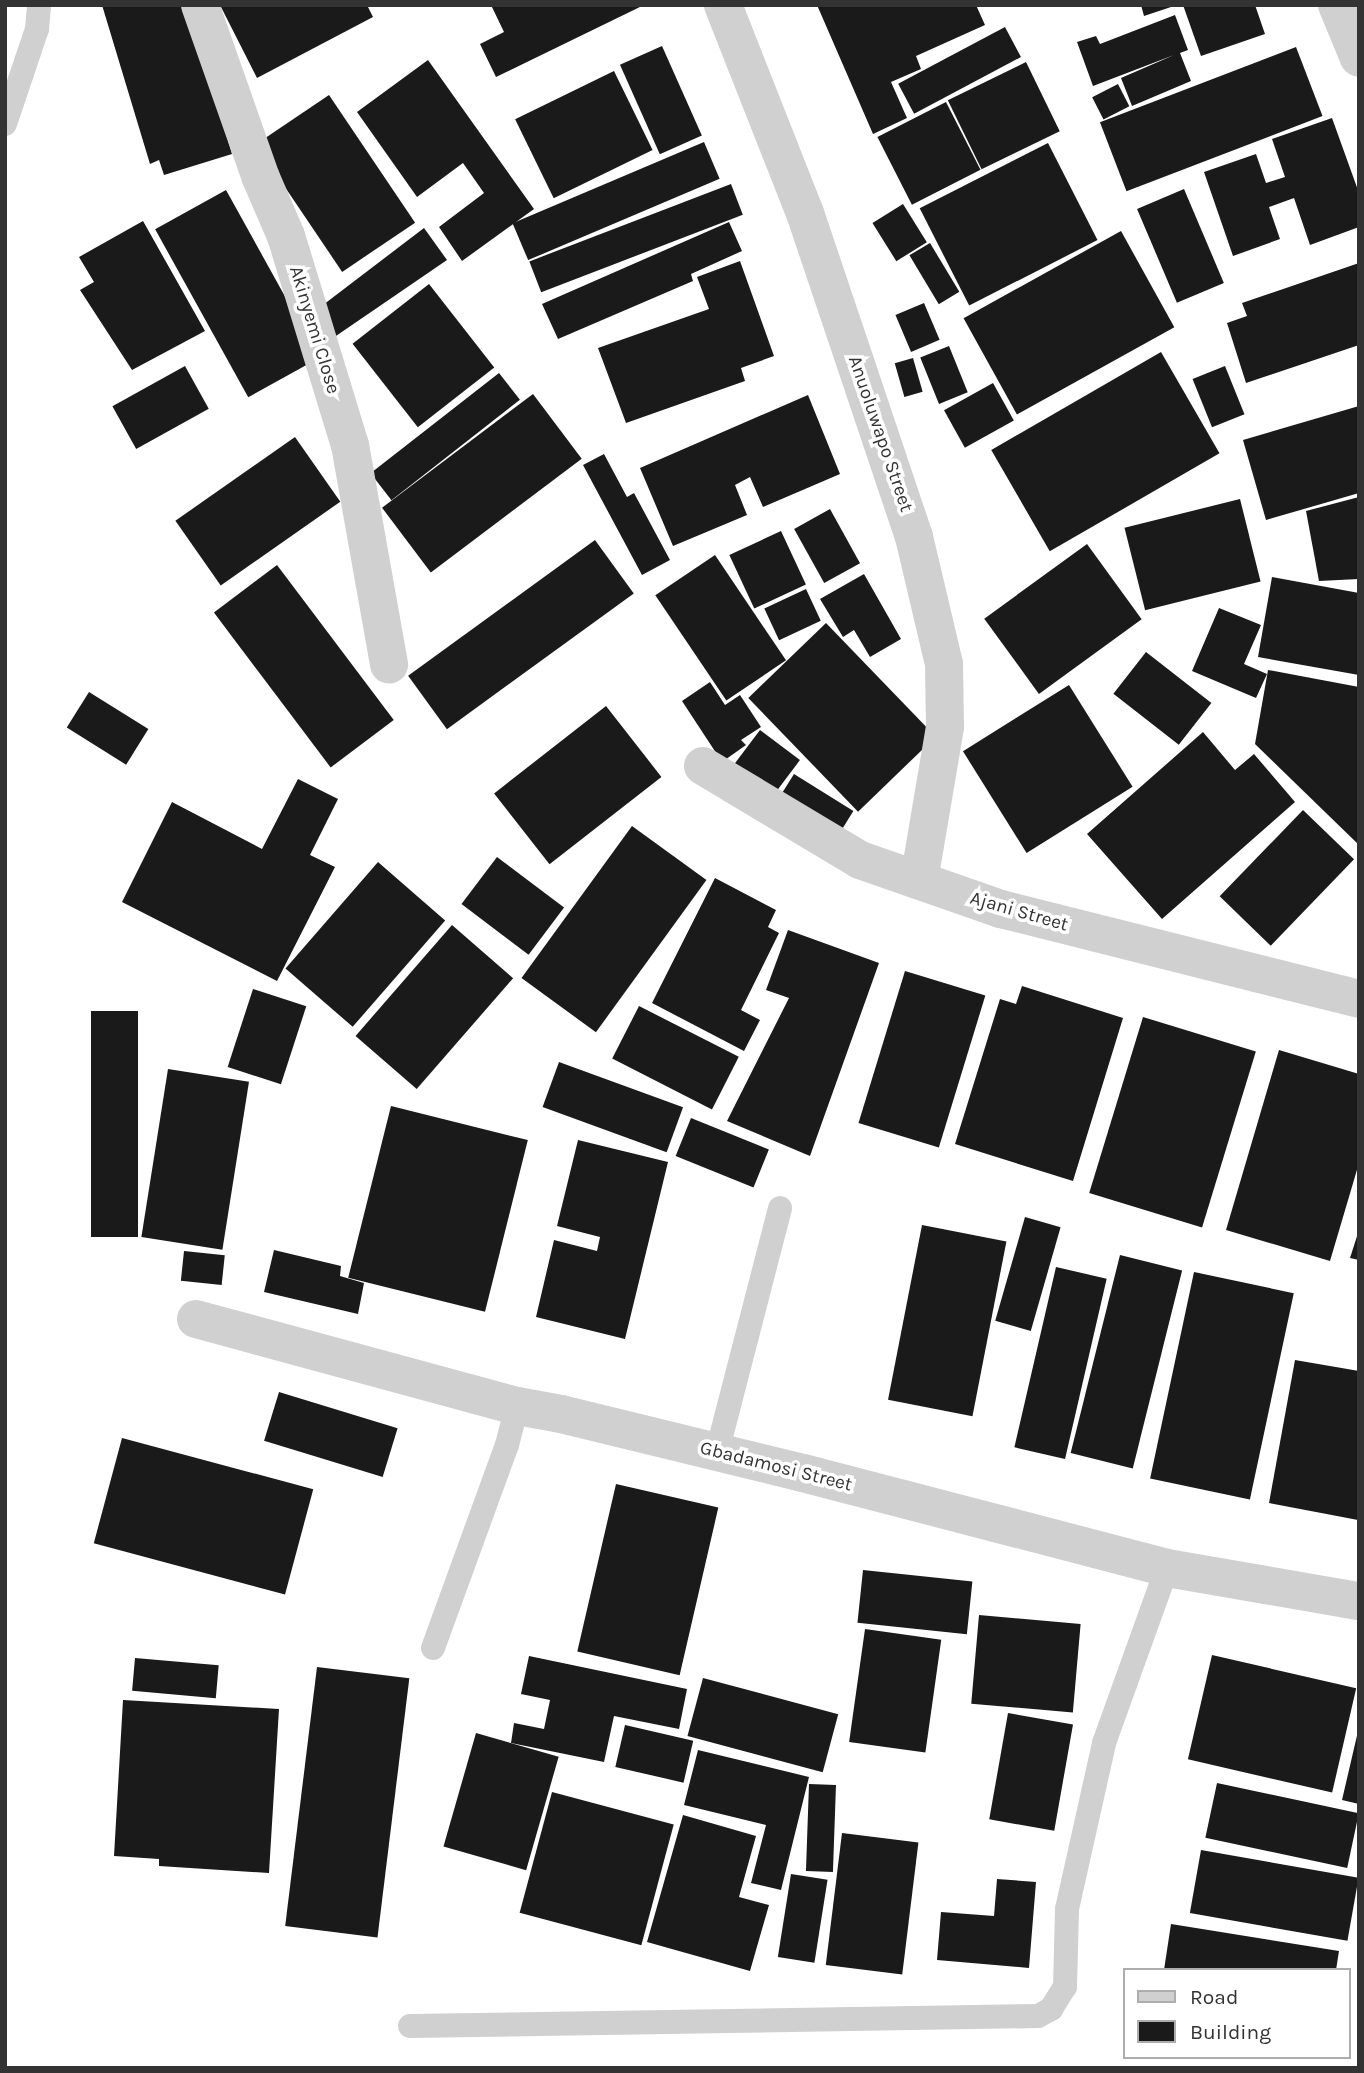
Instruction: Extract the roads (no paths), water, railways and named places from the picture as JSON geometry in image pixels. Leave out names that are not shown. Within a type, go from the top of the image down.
[{"type":"street","name":"Akinyemi Close","points":[[200,5],[261,178],[286,236],[349,446],[389,665]]},
{"type":"street","name":"Anuoluwapo Street","points":[[723,5],[805,214],[915,537],[944,664],[945,727],[919,880]]},
{"type":"street","points":[[1337,5],[1359,58]]},
{"type":"street","name":"Ajani Street","points":[[702,766],[860,860],[1001,909],[1359,999]]},
{"type":"street","name":"Gbadamosi Street","points":[[196,1319],[517,1406],[717,1452],[1167,1569],[1359,1601]]},
{"type":"lane","points":[[5,124],[14,76],[37,29],[39,5]]},
{"type":"lane","points":[[717,1452],[780,1208]]},
{"type":"lane","points":[[433,1648],[507,1445],[517,1406]]},
{"type":"lane","points":[[410,2026],[1038,2016],[1051,2009],[1065,1987],[1067,1909],[1104,1743],[1167,1569]]}]
